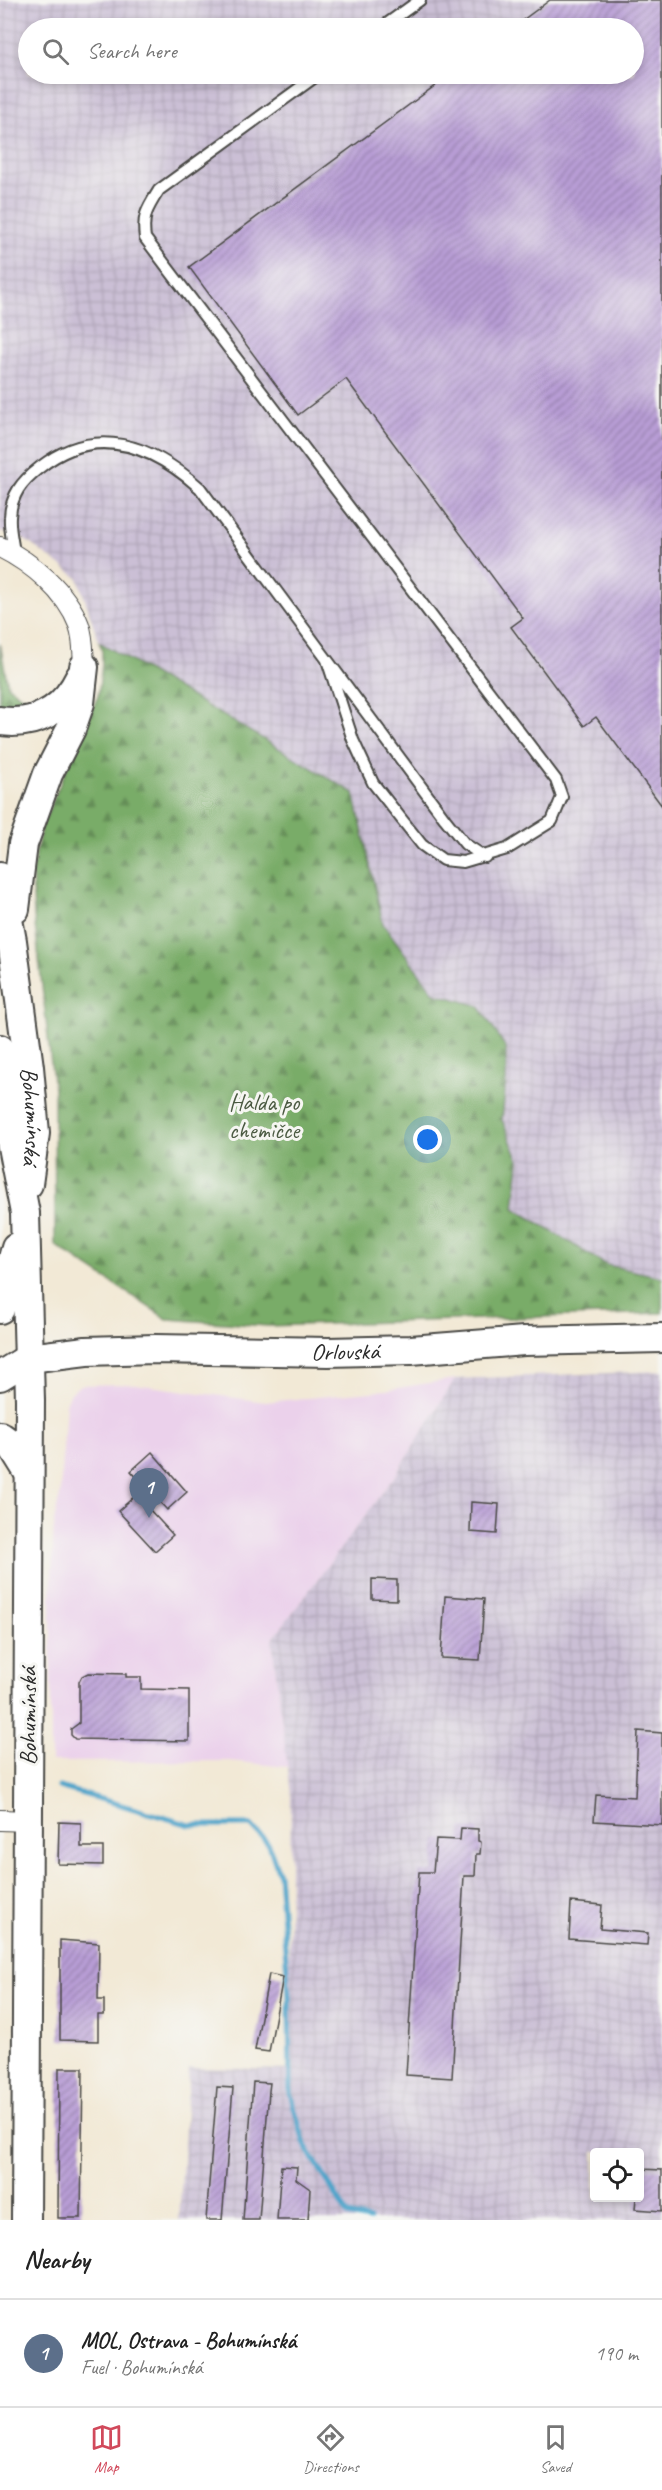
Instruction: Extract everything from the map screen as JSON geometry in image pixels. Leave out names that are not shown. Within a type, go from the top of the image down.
[{"type":"main road","points":[[0,721],[19,722],[39,718],[62,705],[74,689],[84,667]]},
{"type":"main road","points":[[12,941],[23,844],[48,774],[71,729],[80,703],[84,667]]},
{"type":"main road","name":"Bohumínská","points":[[0,876],[12,941],[29,1067],[35,1133],[24,1213]]},
{"type":"main road","name":"Bohumínská","points":[[0,1049],[9,1131],[24,1213],[29,1358],[29,1473],[14,1821],[26,2220]]},
{"type":"main road","points":[[0,1309],[24,1213]]},
{"type":"main road","name":"Orlovská","points":[[29,1358],[86,1352],[144,1350],[411,1350],[524,1341],[662,1338]]},
{"type":"main road","points":[[0,1376],[29,1358]]},
{"type":"main road","points":[[0,1436],[11,1443],[29,1473]]},
{"type":"street","points":[[7,550],[43,576],[68,604],[80,627],[84,667]]},
{"type":"lane","points":[[395,18],[420,0]]},
{"type":"lane","points":[[305,84],[159,190],[147,208],[143,222],[145,238],[556,780],[562,796],[552,821],[507,849],[463,862],[443,860],[422,845],[373,783],[353,740],[327,660]]},
{"type":"lane","points":[[7,550],[5,521],[22,481],[60,454],[98,442],[131,446],[184,474],[200,488],[465,844],[485,857]]},
{"type":"shaded area","points":[[0,0],[662,0],[662,1277],[606,1265],[514,1208],[519,1161],[501,1120],[506,1081],[479,1006],[434,993],[383,924],[354,793],[99,642],[78,578],[21,537],[0,531]]},
{"type":"shaded area","points":[[662,1371],[662,2220],[367,2220],[358,2218],[358,2220],[179,2220],[189,2068],[293,2070],[288,2018],[291,1795],[272,1640],[397,1473],[455,1379]]},
{"type":"shaded area","points":[[455,1379],[397,1473],[272,1640],[288,1767],[230,1761],[51,1762],[51,1597],[54,1521],[60,1495],[66,1403],[71,1393],[80,1385],[135,1384],[265,1402],[372,1392]]},
{"type":"green space","name":"Halda po chemičce","points":[[99,642],[354,793],[383,924],[434,993],[479,1006],[506,1048],[506,1081],[502,1120],[519,1161],[514,1208],[606,1265],[662,1277],[662,1313],[268,1326],[167,1319],[55,1245],[54,1090],[34,916],[32,873],[41,828],[98,696],[102,664],[102,649]]},
{"type":"green space","points":[[0,644],[8,686],[35,706],[5,710],[0,707]]},
{"type":"building","points":[[550,0],[662,0],[662,806],[596,717],[584,726],[511,627],[523,618],[346,379],[298,415],[189,267],[437,84],[644,84],[644,18],[526,18]]},
{"type":"building","points":[[152,1452],[187,1492],[167,1510],[131,1471]]},
{"type":"building","points":[[136,1495],[173,1535],[155,1551],[118,1511]]},
{"type":"building","points":[[471,1502],[499,1504],[497,1534],[470,1532]]},
{"type":"building","points":[[372,1579],[397,1580],[397,1600],[372,1599]]},
{"type":"building","points":[[445,1596],[484,1599],[480,1660],[441,1658]]},
{"type":"building","points":[[88,1673],[126,1674],[126,1677],[141,1677],[141,1689],[189,1690],[189,1741],[75,1739],[71,1735],[71,1729],[79,1723],[79,1682],[82,1676]]},
{"type":"building","points":[[638,1731],[662,1733],[662,1825],[594,1821],[596,1795],[635,1797]]},
{"type":"building","points":[[59,1822],[81,1823],[81,1847],[103,1847],[103,1865],[58,1864]]},
{"type":"building","points":[[461,1828],[478,1829],[478,1841],[481,1842],[480,1854],[476,1854],[475,1876],[464,1876],[452,2078],[406,2075],[419,1872],[433,1872],[436,1839],[460,1840]]},
{"type":"building","points":[[571,1902],[602,1905],[600,1929],[648,1933],[647,1945],[569,1939]]},
{"type":"building","points":[[60,1940],[99,1943],[98,2000],[104,2000],[104,2015],[98,2015],[98,2041],[60,2040]]},
{"type":"building","points":[[269,1974],[283,1977],[269,2052],[255,2050]]},
{"type":"building","points":[[59,2068],[83,2068],[81,2218],[58,2218]]},
{"type":"building","points":[[253,2082],[270,2083],[259,2220],[243,2220]]},
{"type":"building","points":[[217,2087],[233,2088],[222,2220],[206,2220]]},
{"type":"building","points":[[281,2166],[297,2167],[296,2179],[310,2189],[308,2220],[277,2220]]},
{"type":"building","points":[[644,2169],[662,2170],[662,2211],[635,2209],[636,2202],[644,2202]]},
{"type":"waterway","points":[[59,1787],[190,1825],[251,1825],[269,1845],[279,1874],[289,1997],[290,2093],[305,2145],[348,2215],[369,2220]]},
{"type":"place","name":"MOL, Ostrava - Bohumínská","points":[[149,1518]]}]
